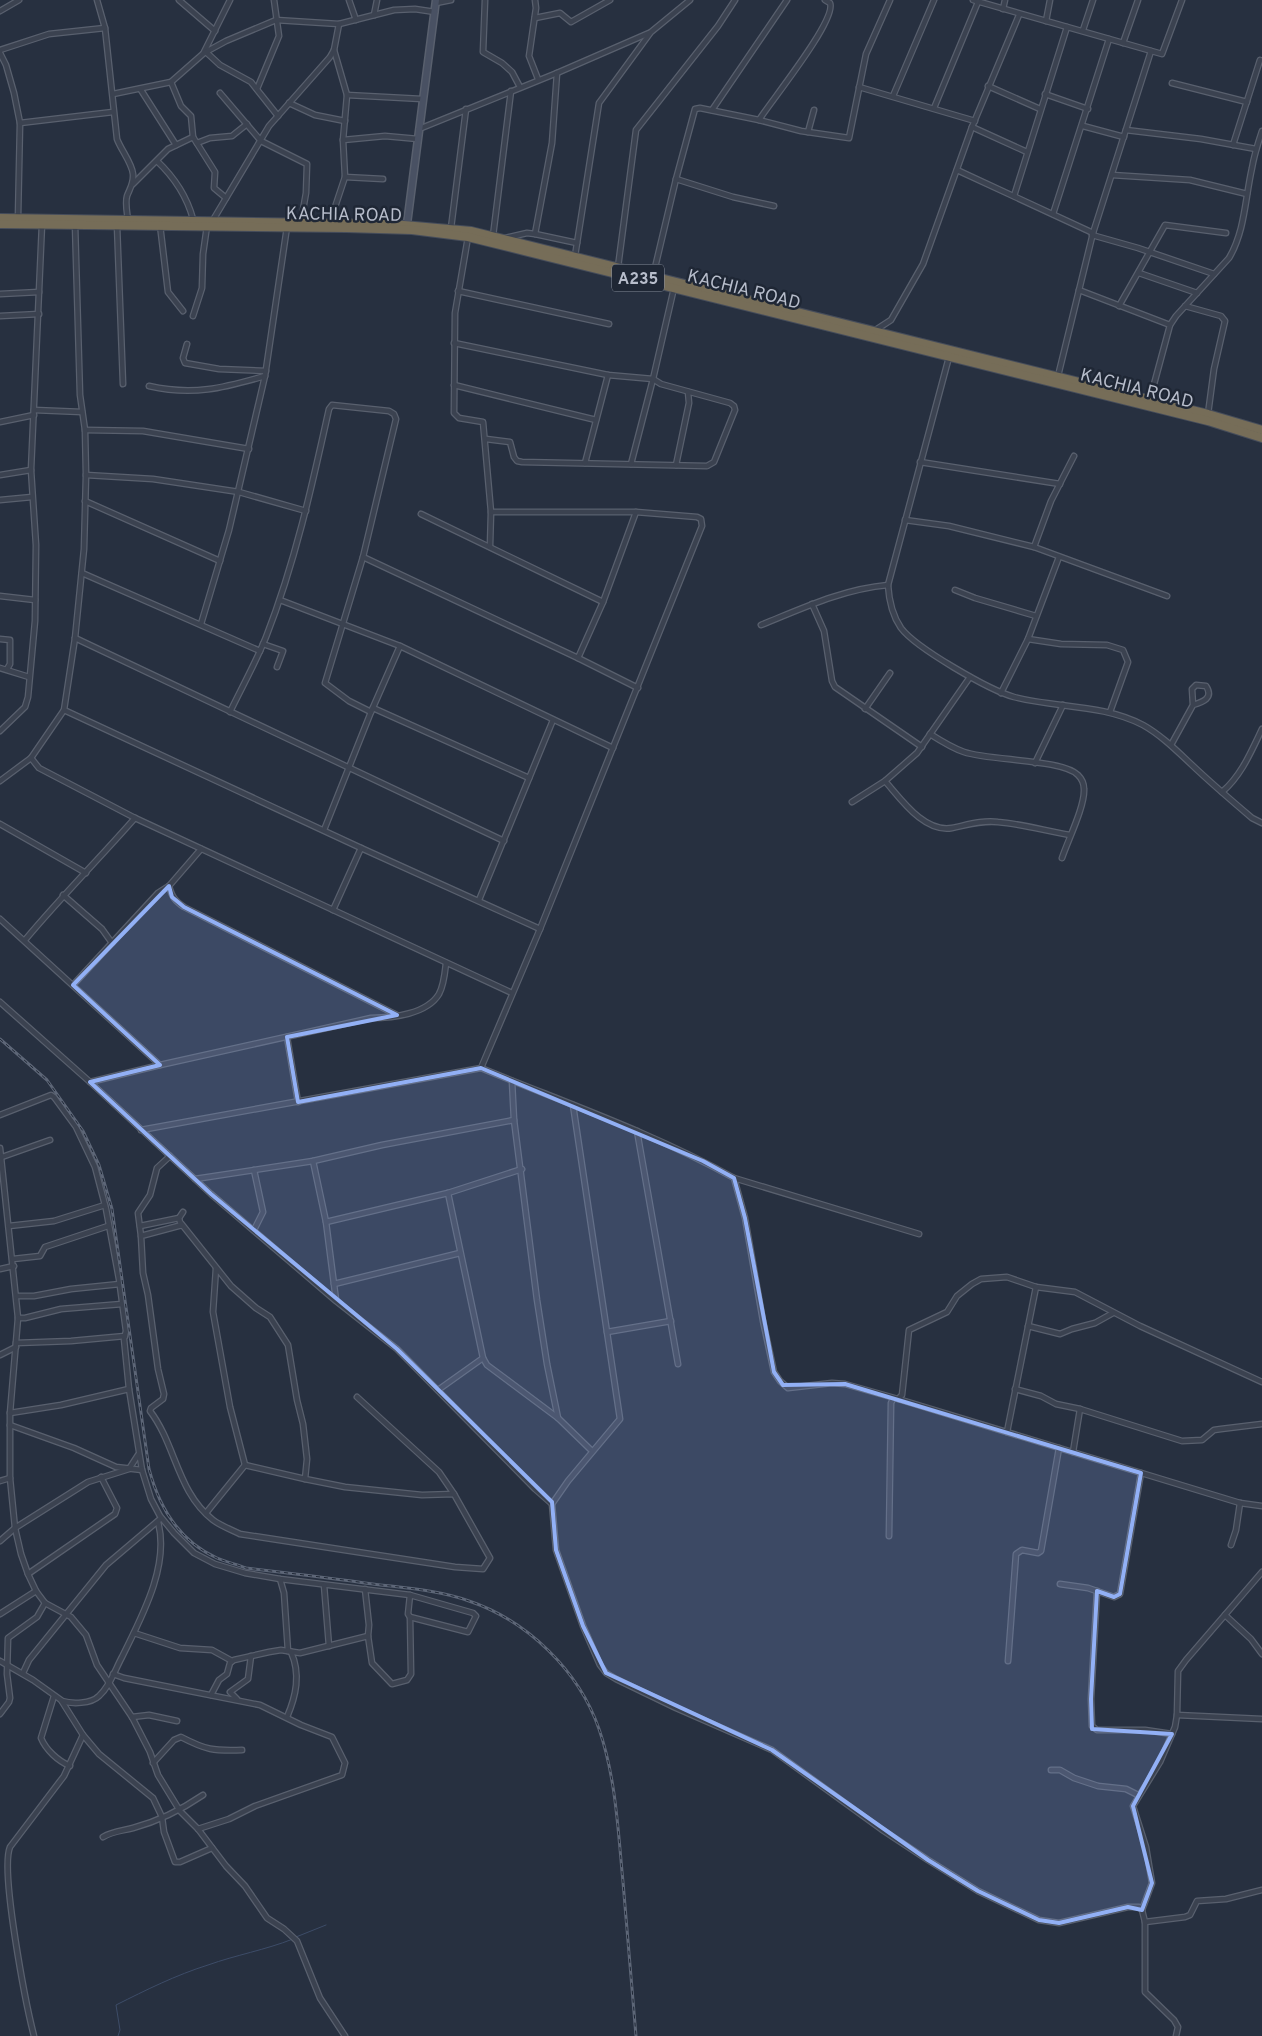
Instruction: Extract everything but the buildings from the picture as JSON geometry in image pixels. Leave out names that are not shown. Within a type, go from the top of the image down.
[{"type":"highway","name":"KACHIA ROAD","points":[[0,218],[330,222],[406,224],[451,228],[504,238],[514,245],[674,288],[1208,420],[1262,438]]},
{"type":"highway","name":"KACHIA ROAD","points":[[0,224],[405,230],[468,237],[575,256],[1150,399],[1262,430]]},
{"type":"street","points":[[0,11],[19,0]]},
{"type":"street","points":[[97,0],[105,28],[117,139],[134,175],[133,184],[126,198],[128,220]]},
{"type":"street","points":[[179,0],[215,30]]},
{"type":"street","points":[[205,52],[230,0]]},
{"type":"street","points":[[257,89],[279,36],[274,0]]},
{"type":"street","points":[[349,0],[356,20]]},
{"type":"street","points":[[374,15],[377,0]]},
{"type":"street","points":[[406,224],[436,2],[451,0]]},
{"type":"street","points":[[485,0],[483,52],[507,68],[520,87]]},
{"type":"street","points":[[535,0],[535,18],[529,56],[538,79]]},
{"type":"street","points":[[535,18],[560,13],[571,22],[610,0]]},
{"type":"street","points":[[575,256],[599,103],[651,32],[690,0]]},
{"type":"street","points":[[618,267],[636,130],[718,26],[735,0]]},
{"type":"street","points":[[712,110],[787,0]]},
{"type":"street","points":[[759,120],[820,32],[831,10],[830,3],[825,0]]},
{"type":"street","points":[[653,276],[695,109],[712,110],[808,132],[849,138],[866,54],[890,0]]},
{"type":"street","points":[[893,96],[934,0]]},
{"type":"street","points":[[973,0],[1019,15],[1083,30],[1160,54],[1164,53],[1182,0]]},
{"type":"street","points":[[1003,9],[1005,0]]},
{"type":"street","points":[[1046,21],[1050,0]]},
{"type":"street","points":[[1083,30],[1093,0]]},
{"type":"street","points":[[1123,43],[1138,0]]},
{"type":"street","points":[[934,108],[978,2]]},
{"type":"street","points":[[113,94],[141,90],[171,82],[205,52],[276,20],[339,24],[394,10],[415,9],[435,12]]},
{"type":"street","points":[[874,331],[891,320],[922,264],[972,127],[1019,15]]},
{"type":"street","points":[[213,220],[269,126],[330,57],[334,50],[339,24]]},
{"type":"street","points":[[1014,196],[1067,27]]},
{"type":"street","points":[[18,218],[20,123],[14,93],[0,51],[48,34],[105,28]]},
{"type":"street","points":[[419,128],[651,32]]},
{"type":"street","points":[[1054,214],[1109,39]]},
{"type":"street","points":[[330,222],[345,178],[343,140],[347,95],[334,50]]},
{"type":"street","points":[[1058,376],[1093,234],[1152,51]]},
{"type":"street","points":[[205,52],[220,65],[243,77],[257,89],[278,116]]},
{"type":"street","points":[[1233,145],[1260,60]]},
{"type":"street","points":[[535,234],[552,143],[557,72]]},
{"type":"street","points":[[171,82],[181,106],[191,116],[194,138],[215,172],[214,188],[226,198]]},
{"type":"street","points":[[1172,83],[1246,102]]},
{"type":"street","points":[[988,86],[1040,109]]},
{"type":"street","points":[[859,87],[975,121]]},
{"type":"street","points":[[141,90],[176,145]]},
{"type":"street","points":[[493,236],[512,91]]},
{"type":"street","points":[[220,93],[261,141],[307,164],[306,193],[301,222]]},
{"type":"street","points":[[1045,94],[1088,109]]},
{"type":"street","points":[[347,95],[422,99]]},
{"type":"street","points":[[289,103],[315,114],[344,121]]},
{"type":"street","points":[[451,228],[466,109]]},
{"type":"street","points":[[808,132],[814,110]]},
{"type":"street","points":[[20,123],[114,112]]},
{"type":"street","points":[[197,143],[210,138],[232,136],[247,124]]},
{"type":"street","points":[[1083,126],[1124,137]]},
{"type":"street","points":[[972,127],[1027,152]]},
{"type":"street","points":[[1126,130],[1256,149]]},
{"type":"street","points":[[1150,399],[1170,325],[1234,249],[1240,232],[1256,149],[1262,131]]},
{"type":"street","points":[[343,140],[380,136],[418,139]]},
{"type":"street","points":[[133,184],[164,153],[176,145],[194,138]]},
{"type":"street","points":[[157,162],[178,184],[186,199],[192,220]]},
{"type":"street","points":[[957,170],[1093,234],[1214,274]]},
{"type":"street","points":[[1112,175],[1190,180],[1247,194]]},
{"type":"street","points":[[345,178],[383,179]]},
{"type":"street","points":[[676,179],[733,197],[774,206]]},
{"type":"street","points":[[0,731],[24,707],[28,697],[30,677],[36,545],[31,470],[42,224]]},
{"type":"street","points":[[0,781],[31,758],[64,710],[76,638],[82,573],[86,475],[85,430],[82,412],[77,319],[75,224]]},
{"type":"street","points":[[117,225],[123,384]]},
{"type":"street","points":[[160,225],[168,292],[183,311]]},
{"type":"street","points":[[1119,306],[1165,225],[1226,233]]},
{"type":"street","points":[[193,316],[202,288],[206,226]]},
{"type":"street","points":[[201,624],[239,492],[266,374],[287,227]]},
{"type":"street","points":[[504,238],[535,234],[578,243]]},
{"type":"street","points":[[468,237],[458,291],[454,343],[454,414],[459,418],[483,422],[491,512],[490,546]]},
{"type":"street","points":[[1139,273],[1197,293]]},
{"type":"street","points":[[631,464],[674,288]]},
{"type":"street","points":[[1079,290],[1170,325]]},
{"type":"street","points":[[458,291],[609,324]]},
{"type":"street","points":[[0,294],[40,292]]},
{"type":"street","points":[[1185,306],[1224,318],[1208,414]]},
{"type":"street","points":[[0,316],[39,314]]},
{"type":"street","points":[[454,343],[608,375],[653,379],[660,384],[730,403],[734,406],[735,410],[713,464],[707,466],[517,461],[510,442],[486,439]]},
{"type":"street","points":[[187,344],[183,358],[185,363],[266,374]]},
{"type":"street","points":[[949,356],[888,585],[892,609],[901,628],[908,636],[970,677],[1001,693],[1027,700],[1110,712],[1144,726],[1171,745],[1252,818],[1262,823]]},
{"type":"street","points":[[149,386],[190,392],[213,390],[266,374]]},
{"type":"street","points":[[585,463],[608,375]]},
{"type":"street","points":[[454,385],[596,420]]},
{"type":"street","points":[[676,465],[689,404],[688,392]]},
{"type":"street","points":[[230,712],[260,651],[280,600],[306,511],[329,409],[332,405],[389,411],[394,414],[396,419],[362,557],[325,683],[349,702],[372,710],[529,778]]},
{"type":"street","points":[[0,422],[34,412],[82,412]]},
{"type":"street","points":[[85,430],[143,430],[249,449]]},
{"type":"street","points":[[1034,547],[1051,501],[1074,456]]},
{"type":"street","points":[[920,462],[1060,484]]},
{"type":"street","points":[[0,476],[31,470]]},
{"type":"street","points":[[86,475],[153,479],[239,492],[306,511]]},
{"type":"street","points":[[0,500],[32,496]]},
{"type":"street","points":[[84,501],[220,561]]},
{"type":"street","points":[[481,1068],[540,929],[702,526],[702,522],[698,517],[636,512],[491,512]]},
{"type":"street","points":[[578,658],[602,602],[636,512]]},
{"type":"street","points":[[421,514],[602,602]]},
{"type":"street","points":[[905,520],[949,526],[1034,547],[1059,558],[1167,596]]},
{"type":"street","points":[[362,557],[638,688]]},
{"type":"street","points":[[1001,693],[1028,640],[1059,558]]},
{"type":"street","points":[[82,573],[260,651]]},
{"type":"street","points":[[762,625],[812,604],[853,590],[888,585]]},
{"type":"street","points":[[955,590],[975,598],[1036,616]]},
{"type":"street","points":[[0,596],[35,600]]},
{"type":"street","points":[[280,600],[400,646],[613,748]]},
{"type":"street","points":[[812,604],[824,631],[832,681],[840,692],[922,747]]},
{"type":"street","points":[[76,638],[504,841]]},
{"type":"street","points":[[0,639],[10,640],[10,664],[7,669]]},
{"type":"street","points":[[1028,640],[1107,646],[1123,650],[1128,662],[1110,712]]},
{"type":"street","points":[[263,644],[283,651],[277,667]]},
{"type":"street","points":[[324,830],[400,646]]},
{"type":"street","points":[[0,668],[30,677]]},
{"type":"street","points":[[866,709],[890,673]]},
{"type":"street","points":[[852,802],[885,781],[912,758],[922,747],[970,677]]},
{"type":"street","points":[[1171,745],[1193,705],[1192,689],[1196,685],[1206,686],[1209,696],[1206,700],[1193,705]]},
{"type":"street","points":[[1035,763],[1063,705]]},
{"type":"street","points":[[64,710],[540,929]]},
{"type":"street","points":[[479,900],[553,720]]},
{"type":"street","points":[[1222,792],[1232,784],[1262,731]]},
{"type":"street","points":[[930,734],[944,744],[964,752],[988,758],[1066,768],[1077,774],[1082,779],[1084,799],[1062,858]]},
{"type":"street","points":[[31,758],[39,768],[49,774],[136,818],[512,993]]},
{"type":"street","points":[[885,781],[925,822],[938,828],[997,821],[1070,835]]},
{"type":"street","points":[[24,940],[136,818]]},
{"type":"street","points":[[0,824],[86,874]]},
{"type":"street","points":[[333,910],[361,848]]},
{"type":"street","points":[[73,985],[158,893],[169,886],[201,849]]},
{"type":"street","points":[[169,886],[172,897],[184,907],[397,1015]]},
{"type":"street","points":[[63,896],[102,930],[112,943]]},
{"type":"street","points":[[0,919],[160,1064]]},
{"type":"street","points":[[90,1082],[160,1064],[371,1018],[397,1015],[422,1009],[440,993],[446,963]]},
{"type":"street","points":[[0,1002],[90,1082],[194,1179],[336,1300],[398,1349],[535,1490],[552,1504]]},
{"type":"street","points":[[287,1037],[298,1102]]},
{"type":"street","points":[[141,1130],[481,1068],[637,1131],[703,1161],[734,1178],[919,1234]]},
{"type":"street","points":[[512,1081],[514,1120],[522,1169],[537,1300],[558,1418]]},
{"type":"street","points":[[0,1115],[48,1095],[54,1097],[76,1127],[95,1167],[105,1205],[120,1284],[129,1389],[137,1428],[138,1455],[151,1499],[160,1516],[194,1553],[215,1564],[245,1574],[410,1595],[436,1601],[473,1613],[476,1616],[468,1632],[410,1616]]},
{"type":"street","points":[[573,1106],[620,1419],[568,1480],[552,1504],[556,1550],[583,1626],[600,1666],[606,1673],[676,1708],[772,1750],[881,1829],[928,1860],[978,1891],[1039,1920],[1059,1923],[1128,1907],[1138,1907],[1142,1910]]},
{"type":"street","points":[[194,1179],[313,1161],[382,1145],[514,1120]]},
{"type":"street","points":[[637,1131],[678,1364]]},
{"type":"street","points":[[2,1157],[50,1140]]},
{"type":"street","points":[[0,1148],[10,1226],[18,1318],[10,1413],[10,1478],[15,1528],[28,1574],[36,1591],[46,1603],[66,1613],[77,1622],[86,1635],[97,1666],[132,1718],[150,1752],[158,1775],[180,1811],[198,1829],[245,1886],[267,1918],[296,1940],[320,1998],[345,2036]]},
{"type":"street","points":[[170,1156],[157,1168],[150,1195],[138,1213],[143,1273],[148,1294],[158,1369],[164,1394],[163,1399],[150,1411],[167,1441],[185,1486],[195,1502],[214,1520],[240,1534],[483,1569],[490,1558],[454,1494],[439,1472],[357,1397]]},
{"type":"street","points":[[313,1161],[326,1222],[336,1300]]},
{"type":"street","points":[[326,1222],[448,1193],[522,1169]]},
{"type":"street","points":[[254,1170],[263,1212],[254,1230]]},
{"type":"street","points":[[734,1178],[746,1218],[763,1321],[774,1372],[788,1388],[832,1383],[845,1384],[1240,1502],[1262,1506]]},
{"type":"street","points":[[448,1193],[460,1254],[471,1293],[483,1358],[487,1365],[558,1418],[592,1451]]},
{"type":"street","points":[[10,1226],[54,1221],[105,1205]]},
{"type":"street","points":[[0,1209],[7,1208]]},
{"type":"street","points":[[140,1226],[179,1218],[183,1212]]},
{"type":"street","points":[[179,1218],[182,1225],[231,1286],[270,1317],[288,1345],[303,1424],[306,1458],[305,1479]]},
{"type":"street","points":[[141,1236],[182,1225]]},
{"type":"street","points":[[13,1259],[40,1256],[45,1247],[108,1226]]},
{"type":"street","points":[[334,1284],[460,1254]]},
{"type":"street","points":[[0,1269],[14,1266]]},
{"type":"street","points":[[216,1268],[213,1312],[230,1407],[245,1465]]},
{"type":"street","points":[[889,1536],[891,1403],[902,1395],[908,1335],[912,1327],[947,1312],[957,1296],[981,1279],[1007,1277],[1036,1287],[1075,1292],[1113,1313],[1262,1382]]},
{"type":"street","points":[[17,1296],[34,1296],[71,1289],[120,1284]]},
{"type":"street","points":[[1007,1432],[1036,1287]]},
{"type":"street","points":[[18,1318],[61,1309],[122,1304]]},
{"type":"street","points":[[1028,1326],[1060,1334],[1097,1322],[1113,1313]]},
{"type":"street","points":[[607,1332],[671,1321]]},
{"type":"street","points":[[0,1354],[16,1345],[125,1336]]},
{"type":"street","points":[[438,1390],[483,1358]]},
{"type":"street","points":[[10,1413],[61,1405],[129,1389]]},
{"type":"street","points":[[1015,1389],[1042,1396],[1056,1404],[1080,1409],[1190,1442],[1202,1440],[1214,1430],[1262,1424]]},
{"type":"street","points":[[1073,1452],[1080,1409]]},
{"type":"street","points":[[10,1425],[74,1448],[116,1467],[142,1470]]},
{"type":"street","points":[[1008,1661],[1016,1554],[1022,1550],[1038,1553],[1042,1551],[1059,1448]]},
{"type":"street","points":[[0,1541],[15,1528],[88,1482],[129,1469],[138,1455]]},
{"type":"street","points":[[206,1513],[245,1465]]},
{"type":"street","points":[[245,1465],[353,1488],[422,1495],[454,1494]]},
{"type":"street","points":[[1060,1584],[1097,1591],[1114,1597],[1120,1594],[1141,1473]]},
{"type":"street","points":[[28,1574],[115,1514],[117,1508],[100,1477]]},
{"type":"street","points":[[0,1480],[10,1478]]},
{"type":"street","points":[[1231,1545],[1236,1530],[1240,1502]]},
{"type":"street","points":[[0,1661],[23,1673],[61,1700],[73,1702],[89,1701],[98,1698],[114,1674],[149,1597],[161,1552],[158,1522],[160,1516]]},
{"type":"street","points":[[23,1673],[29,1660],[106,1565],[147,1529],[158,1522]]},
{"type":"street","points":[[1176,2036],[1178,2027],[1174,2020],[1145,1992],[1145,1922],[1142,1910],[1152,1883],[1146,1847],[1133,1806],[1160,1762],[1172,1734],[1177,1715],[1177,1684],[1181,1665],[1262,1572]]},
{"type":"street","points":[[280,1579],[284,1593],[289,1652],[294,1660],[297,1674],[296,1692],[287,1717]]},
{"type":"street","points":[[324,1585],[329,1646]]},
{"type":"street","points":[[365,1589],[372,1663],[392,1684],[407,1680],[411,1674],[410,1616],[408,1614],[410,1595]]},
{"type":"street","points":[[0,1614],[36,1591]]},
{"type":"street","points":[[1097,1591],[1091,1699],[1092,1726],[1096,1730],[1145,1730],[1172,1734]]},
{"type":"street","points":[[0,1714],[10,1698],[7,1663],[8,1638],[36,1617],[46,1603]]},
{"type":"street","points":[[1225,1615],[1262,1652]]},
{"type":"street","points":[[134,1633],[180,1648],[212,1650],[232,1661],[269,1652],[300,1653],[368,1636]]},
{"type":"street","points":[[240,1701],[230,1692],[248,1679],[251,1656]]},
{"type":"street","points":[[211,1695],[219,1680],[227,1674],[232,1661]]},
{"type":"street","points":[[114,1674],[124,1678],[260,1705],[301,1725],[332,1737],[345,1763],[343,1775],[198,1829]]},
{"type":"street","points":[[54,1696],[41,1738],[45,1746],[61,1762],[70,1766]]},
{"type":"street","points":[[61,1700],[83,1735],[99,1754],[153,1798],[162,1817],[164,1832],[175,1862],[180,1862],[212,1848]]},
{"type":"street","points":[[132,1718],[149,1715],[177,1721]]},
{"type":"street","points":[[1177,1715],[1262,1721]]},
{"type":"street","points":[[34,2036],[21,1984],[7,1906],[6,1856],[10,1847],[47,1800],[70,1766],[83,1735]]},
{"type":"street","points":[[153,1763],[174,1740],[181,1737],[204,1749],[215,1751],[242,1750]]},
{"type":"street","points":[[1051,1770],[1060,1770],[1074,1778],[1098,1786],[1126,1789],[1138,1795]]},
{"type":"street","points":[[103,1838],[119,1830],[132,1828],[180,1811],[203,1795]]},
{"type":"street","points":[[1145,1922],[1185,1917],[1190,1914],[1195,1903],[1201,1900],[1226,1899],[1262,1890]]},
{"type":"highlighted area","points":[[169,886],[172,897],[184,907],[397,1015],[287,1037],[298,1102],[481,1068],[703,1161],[734,1178],[745,1218],[774,1372],[783,1385],[845,1384],[1141,1473],[1120,1594],[1114,1597],[1097,1591],[1091,1699],[1092,1729],[1172,1734],[1133,1806],[1152,1883],[1142,1910],[1128,1907],[1059,1923],[1039,1920],[978,1891],[928,1860],[772,1750],[606,1673],[583,1626],[556,1550],[552,1502],[397,1349],[211,1194],[90,1082],[160,1065],[73,985]]},
{"type":"waterway","points":[[296,1937],[326,1925]]},
{"type":"waterway","points":[[118,2036],[120,2030],[116,2005],[161,1983],[196,1969],[293,1939]]},
{"type":"railway","points":[[0,1039],[47,1080],[83,1131],[99,1165],[112,1209],[149,1469],[158,1497],[181,1532],[204,1551],[246,1568],[421,1590],[469,1601],[491,1610],[531,1635],[565,1668],[579,1687],[599,1729],[613,1785],[620,1843],[636,2036]]}]
